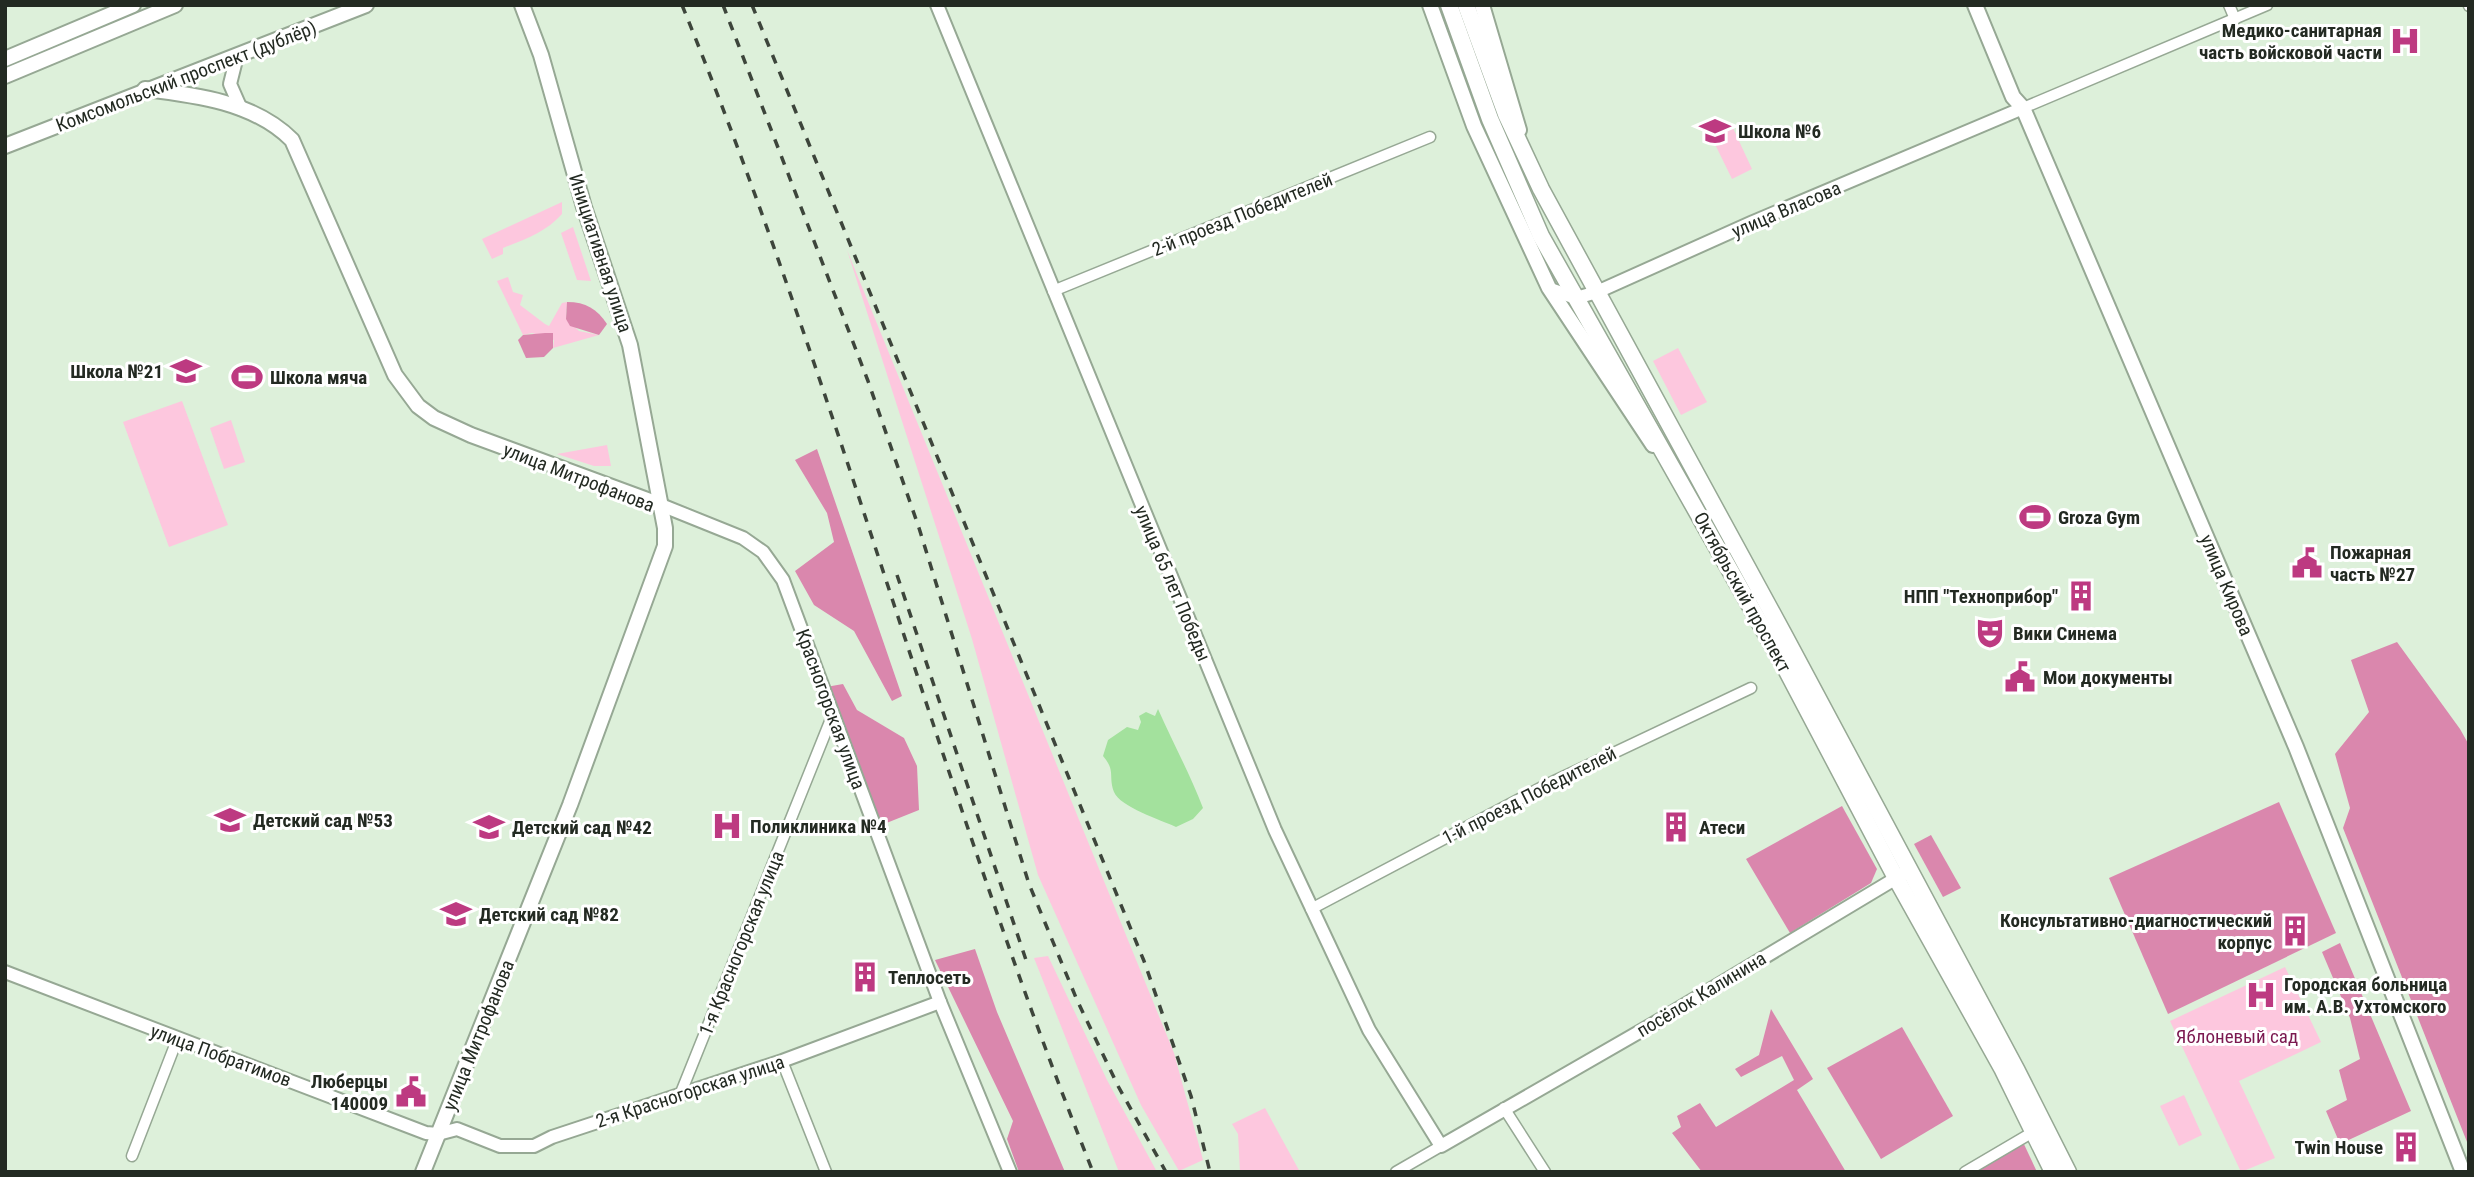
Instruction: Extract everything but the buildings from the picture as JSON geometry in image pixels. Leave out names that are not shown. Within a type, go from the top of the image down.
[{"type":"main road","points":[[5,59],[133,5]]},
{"type":"main road","points":[[5,76],[175,5]]},
{"type":"main road","name":"Комсомольский проспект (дублёр)","points":[[5,146],[145,89],[366,5]]},
{"type":"main road","name":"Инициативная улица","points":[[522,5],[541,55],[584,207],[630,345],[661,505]]},
{"type":"main road","points":[[1430,5],[1474,126],[1549,288],[1618,397],[1690,497]]},
{"type":"main road","name":"Октябрьский проспект","points":[[1449,5],[1490,119],[1518,184],[1576,298],[1903,874],[2068,1172]]},
{"type":"main road","name":"Октябрьский проспект","points":[[1466,5],[1506,114],[1529,164],[1903,874],[2053,1172]]},
{"type":"main road","points":[[1482,5],[1529,164]]},
{"type":"main road","name":"улица Кирова","points":[[1975,5],[2013,97],[2023,108],[2297,747],[2463,1172]]},
{"type":"main road","name":"улица Митрофанова","points":[[145,89],[194,95],[241,109],[285,133],[298,151],[396,375],[418,406],[434,418],[471,435],[661,505],[665,528],[661,563],[567,813],[423,1172]]},
{"type":"street","name":"улица 65 лет Победы","points":[[937,5],[1270,818],[1369,1030],[1441,1146]]},
{"type":"street","points":[[2229,5],[2235,19]]},
{"type":"street","points":[[2023,108],[2267,5]]},
{"type":"street","points":[[241,109],[230,84],[236,60],[243,53]]},
{"type":"street","name":"улица Власова","points":[[1576,298],[1597,292],[1753,222],[2023,108]]},
{"type":"street","name":"2-й проезд Победителей","points":[[1053,290],[1430,137]]},
{"type":"street","points":[[1549,288],[1576,298]]},
{"type":"street","name":"Красногорская улица","points":[[661,505],[731,532],[763,552],[783,580],[940,1002],[1010,1172]]},
{"type":"street","name":"1-й проезд Победителей","points":[[1311,909],[1546,785],[1751,688]]},
{"type":"street","name":"1-я Красногорская улица","points":[[680,1095],[833,714]]},
{"type":"street","name":"посёлок Калинина","points":[[1396,1172],[1653,1024],[1903,874]]},
{"type":"street","name":"улица Побратимов","points":[[5,972],[177,1040],[426,1133],[438,1134]]},
{"type":"street","name":"2-я Красногорская улица","points":[[438,1134],[457,1129],[500,1146],[534,1146],[782,1061],[940,1002]]},
{"type":"street","points":[[132,1156],[177,1040]]},
{"type":"street","points":[[782,1061],[826,1172]]},
{"type":"street","points":[[1504,1108],[1545,1172]]},
{"type":"street","points":[[1965,1172],[2033,1132]]},
{"type":"green space","points":[[1733,128],[1752,169],[1732,179],[1712,138]]},
{"type":"green space","points":[[562,202],[562,214],[549,226],[503,248],[503,254],[492,259],[482,239]]},
{"type":"green space","points":[[573,227],[591,281],[577,280],[561,233]]},
{"type":"green space","points":[[847,250],[1174,1053],[1203,1160],[1179,1171],[1141,1105],[1038,875],[972,639]]},
{"type":"green space","points":[[508,277],[513,292],[523,295],[520,305],[545,324],[549,326],[562,303],[567,302],[566,319],[579,331],[599,335],[553,348],[554,340],[532,333],[523,335],[497,281]]},
{"type":"green space","points":[[1678,348],[1707,402],[1681,415],[1653,361]]},
{"type":"green space","points":[[182,401],[228,525],[169,547],[123,422]]},
{"type":"green space","points":[[231,420],[245,462],[224,469],[210,428]]},
{"type":"green space","points":[[607,445],[611,466],[594,466],[557,454]]},
{"type":"green space","points":[[1048,956],[1107,1080],[1157,1172],[1119,1172],[1034,958]]},
{"type":"green space","name":"Яблоневый сад","points":[[2285,967],[2321,1042],[2239,1081],[2275,1158],[2241,1172],[2170,1021]]},
{"type":"green space","points":[[2184,1095],[2202,1135],[2179,1146],[2160,1106]]},
{"type":"green space","points":[[1265,1108],[1300,1172],[1240,1172],[1238,1134],[1232,1124]]},
{"type":"shaded area","points":[[567,302],[585,305],[599,314],[607,324],[599,335],[570,326],[566,319]]},
{"type":"shaded area","points":[[553,333],[553,348],[544,357],[526,358],[518,340],[523,335]]},
{"type":"shaded area","points":[[817,449],[902,696],[892,701],[854,631],[814,605],[795,571],[834,542],[827,513],[795,460]]},
{"type":"shaded area","points":[[2397,642],[2469,745],[2469,1147],[2343,828],[2350,808],[2335,754],[2369,712],[2351,660]]},
{"type":"shaded area","points":[[843,684],[857,710],[904,738],[917,766],[919,810],[879,826],[826,687]]},
{"type":"shaded area","points":[[1158,709],[1203,808],[1193,819],[1176,827],[1132,808],[1118,798],[1112,786],[1111,770],[1103,756],[1108,740],[1127,727],[1138,730],[1141,722],[1139,716],[1146,712],[1155,716]]},
{"type":"shaded area","points":[[2279,802],[2336,933],[2168,1014],[2109,878]]},
{"type":"shaded area","points":[[1842,806],[1877,869],[1871,883],[1790,933],[1746,859]]},
{"type":"shaded area","points":[[1931,835],[1961,888],[1943,897],[1914,844]]},
{"type":"shaded area","points":[[2340,943],[2411,1111],[2340,1144],[2326,1111],[2347,1100],[2339,1070],[2360,1059],[2350,1018],[2322,952]]},
{"type":"shaded area","points":[[975,949],[997,1012],[1065,1172],[1019,1172],[1007,1139],[1013,1121],[935,960]]},
{"type":"shaded area","points":[[1771,1009],[1813,1079],[1797,1090],[1846,1172],[1702,1172],[1672,1133],[1681,1127],[1677,1116],[1700,1103],[1716,1127],[1794,1080],[1782,1056],[1741,1077],[1735,1069],[1759,1055]]},
{"type":"shaded area","points":[[1902,1027],[1953,1116],[1881,1159],[1827,1068]]},
{"type":"shaded area","points":[[2022,1140],[2037,1172],[1968,1172]]},
{"type":"railway","points":[[682,5],[791,295],[986,882],[1093,1172]]},
{"type":"railway","points":[[723,5],[868,381],[919,528],[1029,884],[1077,1000],[1118,1086],[1166,1172]]},
{"type":"railway","points":[[752,5],[1144,961],[1191,1096],[1210,1172]]},
{"type":"railway","points":[[897,575],[1026,960]]},
{"type":"place","name":"Медико-санитарная часть войсковой части","points":[[2405,41]]},
{"type":"place","name":"Школа №6","points":[[1715,131]]},
{"type":"place","name":"Школа №21","points":[[186,371]]},
{"type":"place","name":"Школа мяча","points":[[247,377]]},
{"type":"place","name":"Groza Gym","points":[[2035,517]]},
{"type":"place","name":"Пожарная часть №27","points":[[2307,563]]},
{"type":"place","name":"НПП \"Техноприбор\"","points":[[2081,596]]},
{"type":"place","name":"Вики Синема","points":[[1990,633]]},
{"type":"place","name":"Мои документы","points":[[2020,677]]},
{"type":"place","name":"Детский сад №53","points":[[230,820]]},
{"type":"place","name":"Поликлиника №4","points":[[727,826]]},
{"type":"place","name":"Детский сад №42","points":[[489,827]]},
{"type":"place","name":"Атеси","points":[[1676,827]]},
{"type":"place","name":"Детский сад №82","points":[[456,914]]},
{"type":"place","name":"Консультативно-диагностический корпус","points":[[2295,931]]},
{"type":"place","name":"Теплосеть","points":[[865,977]]},
{"type":"place","name":"Городская больница им. А.В. Ухтомского","points":[[2261,995]]},
{"type":"place","name":"Люберцы 140009","points":[[411,1092]]},
{"type":"place","name":"Twin House","points":[[2406,1147]]}]
